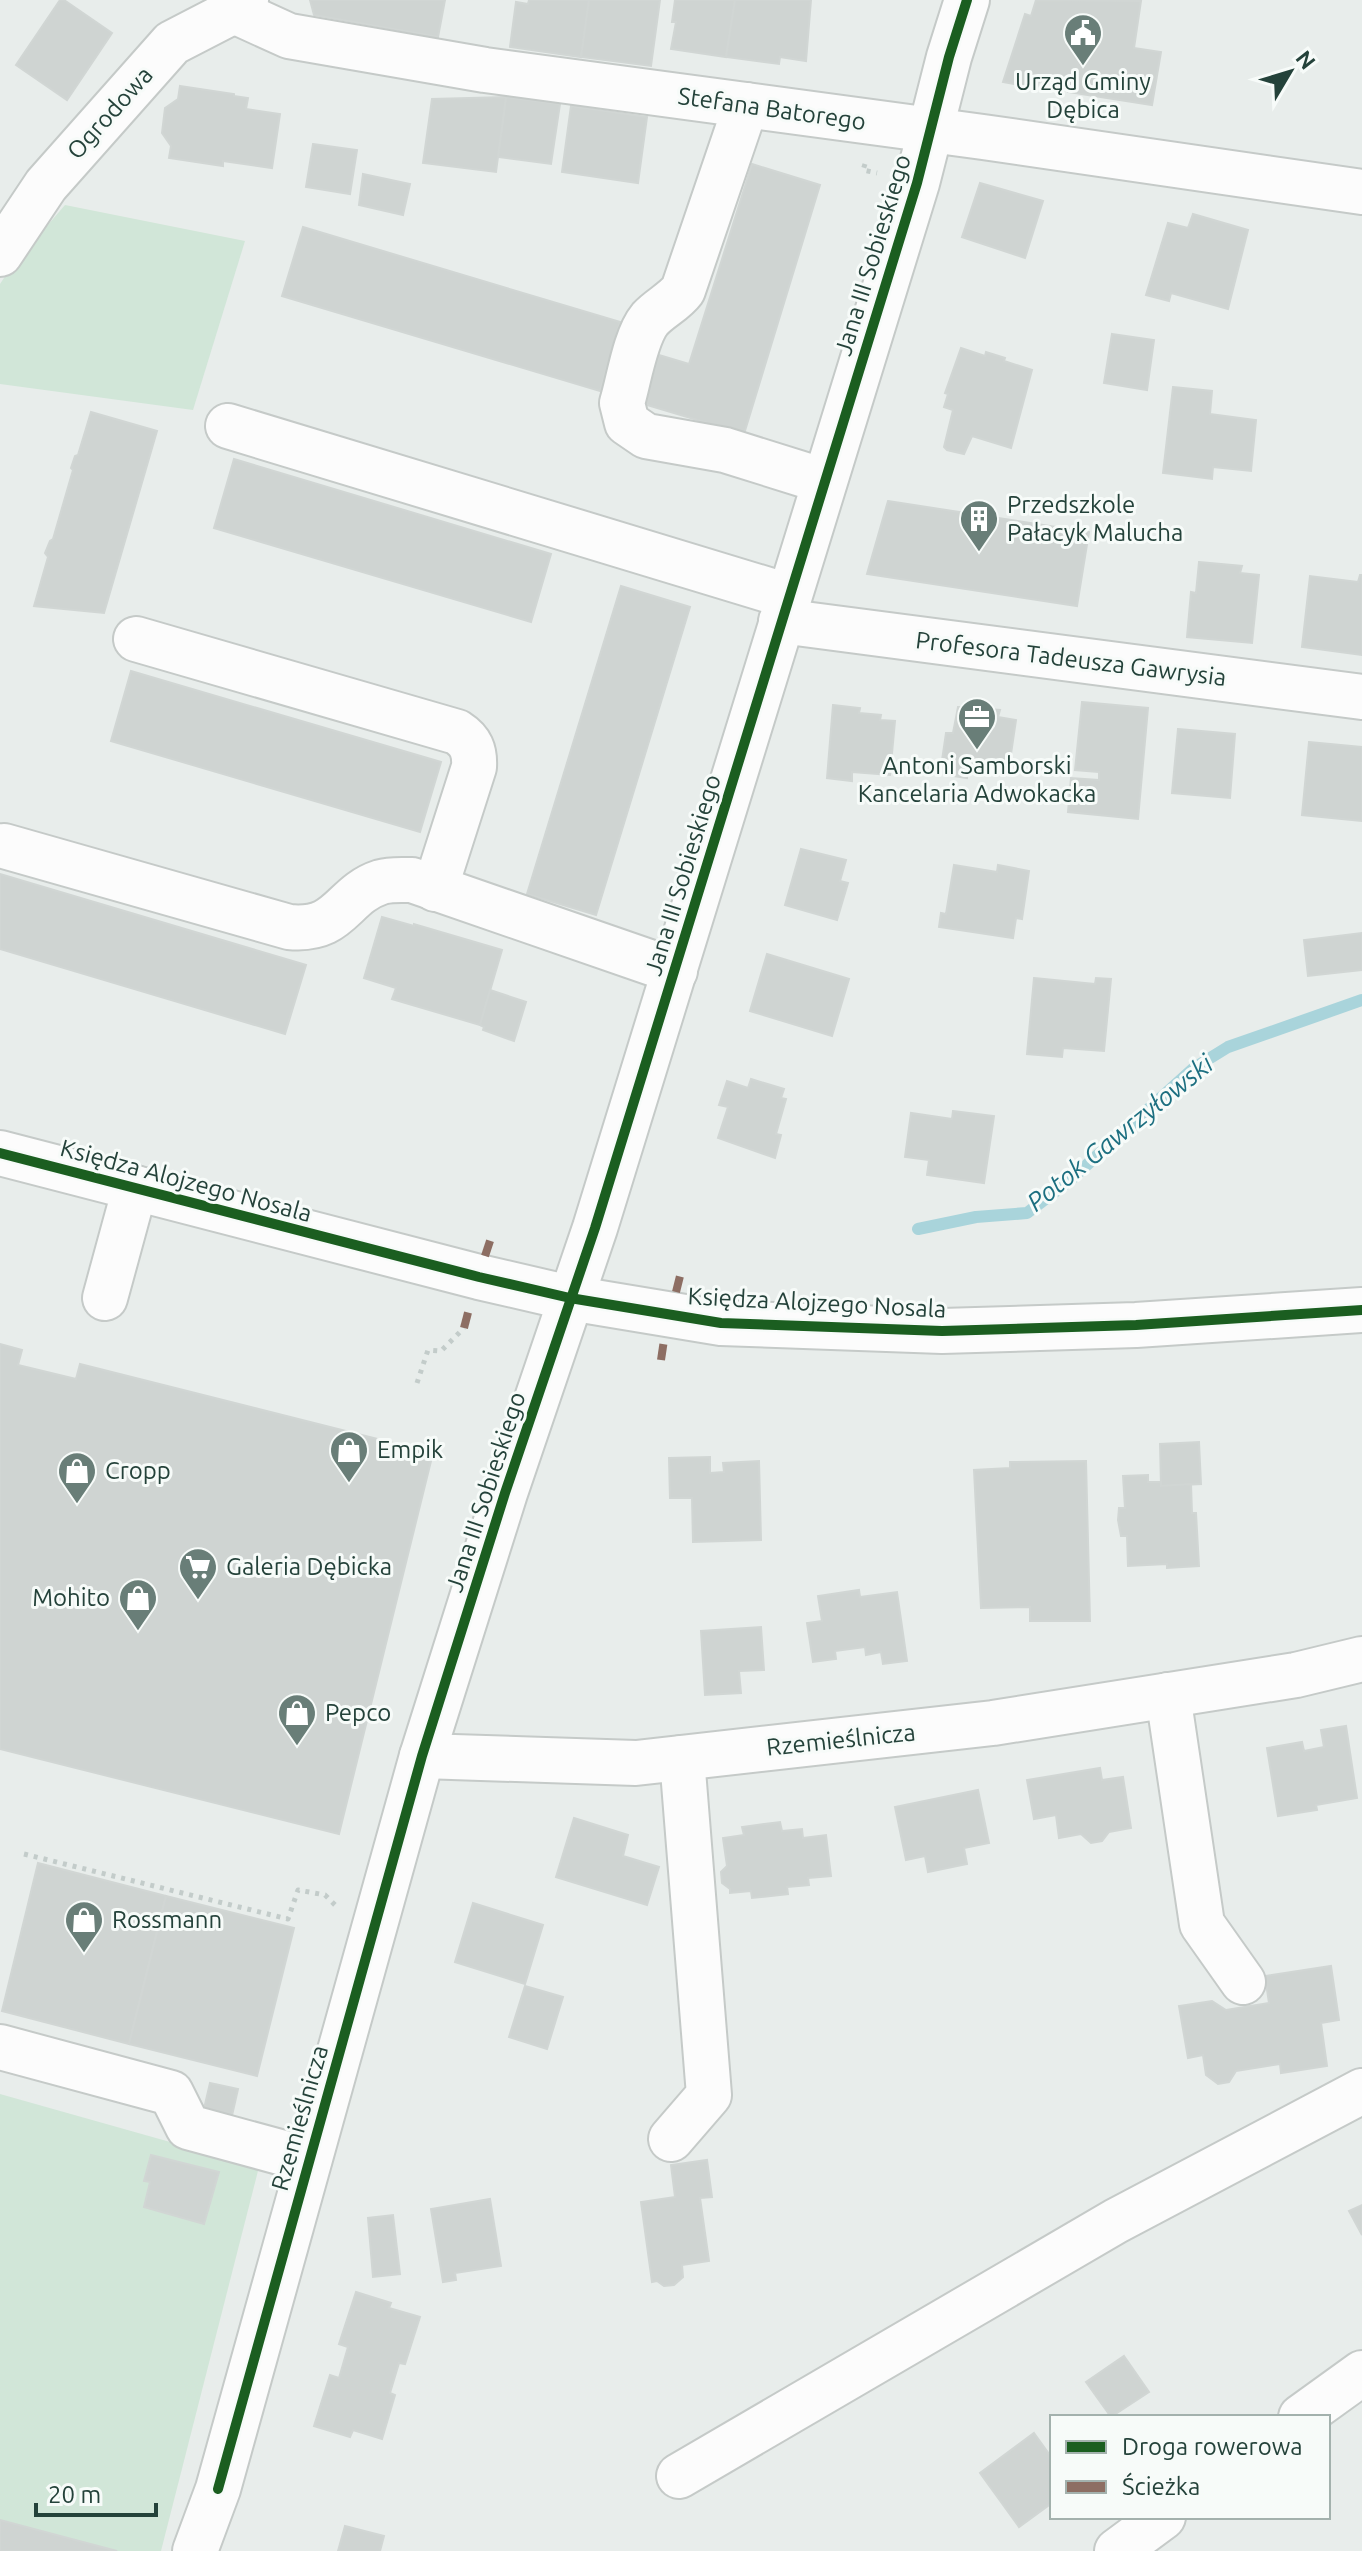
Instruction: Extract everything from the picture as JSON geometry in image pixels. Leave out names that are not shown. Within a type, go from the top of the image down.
[{"type":"street","name":"Jana III Sobieskiego","points":[[422,1756],[595,1228],[675,971],[931,130],[967,0]]},
{"type":"street","name":"Stefana Batorego","points":[[240,6],[289,36],[485,70],[1362,192]]},
{"type":"street","name":"Ogrodowa","points":[[0,254],[46,185],[172,43],[240,6]]},
{"type":"street","points":[[746,105],[683,290],[675,300],[651,317],[643,329],[622,403],[623,413],[627,423],[646,436],[725,450],[824,481]]},
{"type":"street","name":"Profesora Tadeusza Gawrysia","points":[[228,426],[784,608],[1362,697]]},
{"type":"street","points":[[136,639],[466,737],[472,746],[474,767],[435,889]]},
{"type":"street","points":[[4,846],[289,927],[321,925],[368,888],[382,882],[412,880],[675,971]]},
{"type":"street","name":"Księdza Alojzego Nosala","points":[[0,1153],[570,1298],[721,1323],[942,1331],[1136,1325],[1362,1310]]},
{"type":"street","points":[[105,1298],[135,1188]]},
{"type":"street","name":"Rzemieślnicza","points":[[195,2551],[218,2489],[422,1756],[636,1763],[993,1723],[1296,1675],[1362,1659]]},
{"type":"street","points":[[1168,1695],[1202,1924],[1243,1982]]},
{"type":"street","points":[[671,2139],[709,2095],[682,1758]]},
{"type":"street","points":[[0,2047],[171,2093],[188,2127],[309,2160]]},
{"type":"street","points":[[679,2476],[1116,2221],[1362,2091]]},
{"type":"street","points":[[1304,2415],[1362,2373]]},
{"type":"street","points":[[1117,2551],[1160,2519]]},
{"type":"path","points":[[417,1383],[428,1350],[441,1351],[464,1328]]},
{"type":"path","points":[[24,1854],[288,1919],[298,1890],[325,1895],[345,1913]]},
{"type":"green space","points":[[65,205],[245,241],[193,410],[0,384],[0,284]]},
{"type":"green space","points":[[0,2094],[259,2167],[161,2551],[0,2551]]},
{"type":"building","points":[[60,0],[112,33],[67,100],[16,65]]},
{"type":"building","points":[[310,0],[445,0],[438,37],[314,15]]},
{"type":"building","points":[[529,0],[589,0],[581,57],[510,47],[516,2],[528,4]]},
{"type":"building","points":[[589,0],[660,0],[651,66],[581,57]]},
{"type":"building","points":[[675,0],[735,0],[726,57],[671,49],[676,22],[672,22]]},
{"type":"building","points":[[735,0],[811,0],[806,61],[780,57],[779,64],[726,57]]},
{"type":"building","name":"Urząd Gminy Dębica","points":[[1036,0],[1141,1],[1134,48],[1161,52],[1152,105],[1068,92],[1069,86],[1039,81],[1037,88],[1003,82],[1025,14],[1031,16]]},
{"type":"building","points":[[180,86],[234,94],[248,98],[246,109],[280,114],[272,168],[223,161],[223,166],[169,158],[171,146],[162,133],[165,108],[178,99]]},
{"type":"building","points":[[506,97],[560,104],[551,164],[498,157]]},
{"type":"building","points":[[506,97],[496,172],[423,163],[432,99]]},
{"type":"building","points":[[571,106],[647,117],[638,183],[562,172]]},
{"type":"building","points":[[313,144],[357,150],[350,194],[306,187]]},
{"type":"building","points":[[752,164],[820,185],[744,434],[644,404],[659,355],[689,364]]},
{"type":"building","points":[[363,174],[410,184],[403,215],[359,205]]},
{"type":"building","points":[[980,183],[1043,201],[1025,258],[962,237]]},
{"type":"building","points":[[1193,214],[1248,230],[1228,309],[1171,293],[1169,301],[1146,295],[1168,223],[1188,228]]},
{"type":"building","points":[[303,227],[620,322],[600,391],[282,296]]},
{"type":"building","points":[[1112,334],[1154,340],[1147,390],[1104,383]]},
{"type":"building","points":[[961,348],[985,356],[986,352],[1032,370],[1011,448],[972,436],[964,454],[944,447],[953,410],[944,407],[948,394],[945,393]]},
{"type":"building","points":[[1173,387],[1212,391],[1210,414],[1256,420],[1251,471],[1213,467],[1212,479],[1163,473]]},
{"type":"building","points":[[91,412],[157,431],[104,613],[34,606],[48,557],[45,553],[53,539],[73,470],[71,468]]},
{"type":"building","points":[[234,459],[551,554],[531,622],[214,528]]},
{"type":"building","name":"Przedszkole Pałacyk Malucha","points":[[888,501],[1089,532],[1077,606],[867,574]]},
{"type":"building","points":[[1199,562],[1242,566],[1240,573],[1259,575],[1252,643],[1187,637],[1191,592],[1196,593]]},
{"type":"building","points":[[1360,575],[1362,655],[1302,647],[1310,576],[1358,582]]},
{"type":"building","points":[[621,586],[690,607],[596,915],[527,894]]},
{"type":"building","points":[[131,671],[441,762],[420,832],[111,741]]},
{"type":"building","points":[[1082,702],[1148,708],[1138,819],[1068,812],[1071,778],[1099,780],[1099,772],[1075,770]]},
{"type":"building","points":[[833,705],[860,708],[859,713],[881,715],[880,720],[895,721],[890,775],[852,772],[852,781],[827,778]]},
{"type":"building","name":"Antoni Samborski Kancelaria Adwokacka","points":[[958,707],[1000,710],[998,717],[1016,720],[1008,774],[968,768],[967,778],[940,774],[946,733],[953,733]]},
{"type":"building","points":[[1178,729],[1235,734],[1230,798],[1172,793]]},
{"type":"building","points":[[1309,742],[1362,747],[1362,821],[1302,815]]},
{"type":"building","points":[[801,849],[846,860],[840,881],[848,883],[837,920],[785,905]]},
{"type":"building","points":[[954,865],[997,872],[998,865],[1029,871],[1022,919],[1016,918],[1013,938],[939,927],[941,913],[946,914]]},
{"type":"building","points":[[0,874],[306,965],[285,1034],[0,949]]},
{"type":"building","points":[[382,917],[502,950],[480,1025],[392,999],[396,988],[364,978]]},
{"type":"building","points":[[1362,933],[1362,970],[1308,976],[1304,940]]},
{"type":"building","points":[[767,954],[849,979],[832,1036],[750,1011]]},
{"type":"building","points":[[1034,978],[1095,984],[1096,978],[1111,979],[1104,1051],[1063,1048],[1062,1057],[1027,1054]]},
{"type":"building","points":[[490,990],[526,1002],[514,1041],[483,1030],[484,1027],[480,1025]]},
{"type":"building","points":[[751,1079],[784,1089],[781,1098],[786,1099],[776,1134],[781,1135],[775,1158],[718,1138],[728,1107],[719,1105],[727,1081],[748,1088]]},
{"type":"building","points":[[953,1111],[994,1116],[984,1183],[927,1175],[929,1160],[905,1157],[911,1113],[952,1119]]},
{"type":"building","name":"Galeria Dębicka","points":[[0,1344],[22,1350],[18,1365],[76,1379],[80,1364],[433,1453],[339,1834],[0,1749]]},
{"type":"building","points":[[1199,1442],[1201,1484],[1161,1486],[1160,1444]]},
{"type":"building","points":[[710,1457],[710,1473],[724,1472],[723,1463],[759,1461],[761,1540],[693,1542],[692,1498],[670,1498],[669,1458]]},
{"type":"building","points":[[1086,1461],[1090,1621],[1030,1621],[1030,1607],[981,1608],[974,1470],[1010,1468],[1010,1462]]},
{"type":"building","points":[[1148,1475],[1148,1482],[1161,1482],[1161,1486],[1191,1484],[1199,1566],[1128,1566],[1127,1536],[1121,1536],[1118,1520],[1119,1508],[1125,1508],[1123,1476]]},
{"type":"building","points":[[859,1590],[860,1597],[897,1592],[907,1661],[883,1664],[881,1652],[866,1655],[865,1647],[835,1651],[836,1659],[813,1662],[807,1623],[822,1621],[818,1596]]},
{"type":"building","points":[[761,1627],[764,1670],[739,1671],[741,1693],[705,1695],[701,1631]]},
{"type":"building","points":[[1346,1726],[1357,1798],[1316,1805],[1317,1810],[1278,1816],[1267,1748],[1302,1742],[1304,1751],[1324,1747],[1321,1730]]},
{"type":"building","points":[[1100,1768],[1102,1780],[1123,1777],[1131,1828],[1109,1832],[1102,1841],[1091,1843],[1081,1834],[1059,1838],[1056,1815],[1034,1819],[1027,1780]]},
{"type":"building","points":[[978,1790],[989,1843],[964,1848],[967,1864],[928,1872],[925,1856],[906,1860],[895,1807]]},
{"type":"building","points":[[574,1818],[628,1835],[623,1856],[659,1867],[647,1905],[556,1877]]},
{"type":"building","points":[[780,1822],[782,1831],[802,1829],[803,1838],[826,1835],[831,1876],[808,1878],[809,1885],[787,1887],[788,1894],[752,1898],[751,1891],[730,1893],[730,1889],[722,1883],[721,1872],[727,1866],[723,1838],[744,1835],[742,1827]]},
{"type":"building","name":"Rossmann","points":[[38,1863],[166,1896],[129,2044],[2,2011]]},
{"type":"building","points":[[166,1896],[294,1928],[257,2076],[129,2044]]},
{"type":"building","points":[[473,1903],[543,1925],[525,1984],[455,1962]]},
{"type":"building","points":[[1331,1966],[1339,2020],[1321,2023],[1327,2066],[1281,2073],[1280,2064],[1236,2071],[1229,2082],[1218,2084],[1206,2075],[1203,2055],[1188,2058],[1179,2006],[1212,2001],[1226,2010],[1269,2003],[1265,1976]]},
{"type":"building","points":[[525,1986],[563,1997],[547,2049],[509,2037]]},
{"type":"building","points":[[210,2083],[238,2089],[231,2120],[203,2113]]},
{"type":"building","points":[[151,2155],[219,2172],[204,2224],[144,2207],[150,2182],[144,2181]]},
{"type":"building","points":[[707,2160],[712,2197],[700,2198],[709,2261],[682,2265],[683,2277],[674,2285],[652,2282],[641,2202],[675,2197],[671,2165]]},
{"type":"building","points":[[490,2199],[501,2266],[455,2273],[456,2280],[443,2282],[431,2209]]},
{"type":"building","points":[[1362,2205],[1362,2235],[1349,2211]]},
{"type":"building","points":[[393,2215],[400,2274],[373,2277],[368,2218]]},
{"type":"building","points":[[356,2292],[391,2303],[389,2308],[420,2317],[405,2364],[399,2363],[390,2393],[395,2395],[382,2439],[353,2430],[350,2437],[314,2426],[330,2375],[339,2378],[348,2347],[339,2344]]},
{"type":"building","points":[[1124,2356],[1149,2392],[1110,2415],[1086,2382]]},
{"type":"building","points":[[1034,2433],[1050,2455],[1050,2504],[1019,2527],[980,2473]]},
{"type":"building","points":[[0,2520],[117,2551],[0,2551]]},
{"type":"building","points":[[345,2526],[384,2536],[380,2551],[338,2551]]},
{"type":"waterway","name":"Potok Gawrzyłowski","points":[[918,1229],[976,1217],[1027,1213],[1069,1181],[1194,1068],[1228,1047],[1362,1000]]},
{"type":"marked path","points":[[485,1256],[492,1235]]},
{"type":"marked path","points":[[676,1292],[680,1276]]},
{"type":"marked path","points":[[464,1328],[470,1305]]},
{"type":"marked path","points":[[661,1360],[664,1340]]},
{"type":"cycle path","points":[[218,2489],[422,1756],[505,1493],[595,1228],[917,183],[967,0]]},
{"type":"cycle path","points":[[0,1153],[479,1277],[570,1298],[721,1323],[942,1331],[1136,1325],[1362,1310]]},
{"type":"place","name":"Urząd Gminy Dębica","points":[[1083,67]]},
{"type":"place","name":"Przedszkole Pałacyk Malucha","points":[[979,553]]},
{"type":"place","name":"Antoni Samborski Kancelaria Adwokacka","points":[[977,751]]},
{"type":"place","name":"Empik","points":[[349,1484]]},
{"type":"place","name":"Cropp","points":[[77,1505]]},
{"type":"place","name":"Galeria Dębicka","points":[[198,1601]]},
{"type":"place","name":"Mohito","points":[[138,1632]]},
{"type":"place","name":"Pepco","points":[[297,1747]]},
{"type":"place","name":"Rossmann","points":[[84,1954]]}]
